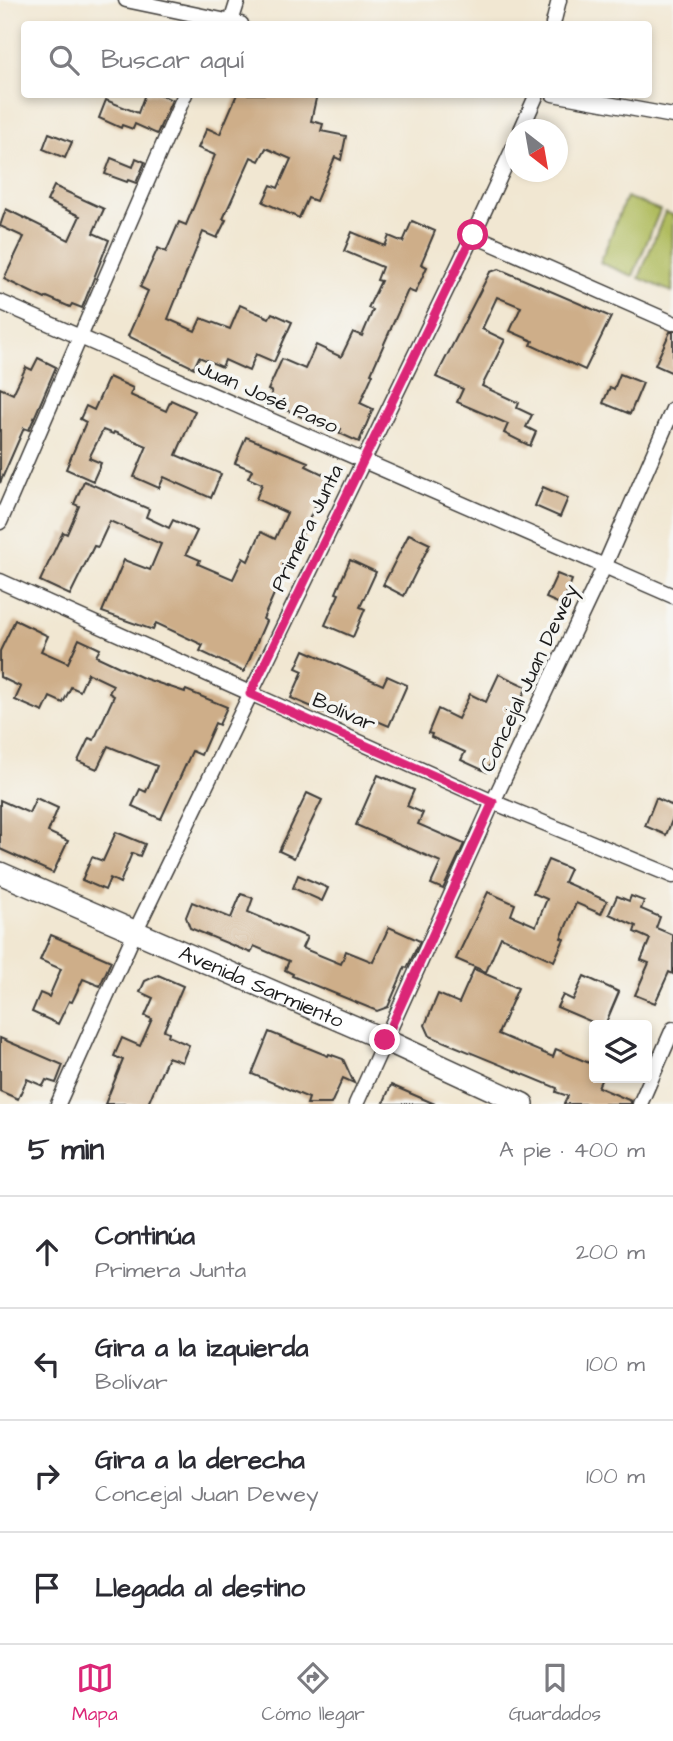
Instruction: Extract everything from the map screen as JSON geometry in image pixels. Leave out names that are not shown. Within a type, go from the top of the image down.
[{"type":"main road","name":"Avenida Sarmiento","points":[[0,873],[385,1040],[523,1104]]},
{"type":"street","points":[[126,0],[217,21]]},
{"type":"street","points":[[227,21],[238,0]]},
{"type":"street","points":[[554,21],[559,0]]},
{"type":"street","points":[[0,522],[183,98]]},
{"type":"street","points":[[526,119],[535,98]]},
{"type":"street","points":[[575,98],[673,116]]},
{"type":"street","name":"Primera Junta","points":[[58,1104],[135,932],[505,166]]},
{"type":"street","points":[[473,235],[673,323]]},
{"type":"street","name":"Juan José Paso","points":[[0,302],[673,597]]},
{"type":"street","name":"Concejal Juan Dewey","points":[[356,1104],[493,802],[604,567],[673,409]]},
{"type":"street","name":"Bolívar","points":[[0,581],[493,802],[673,876]]},
{"type":"street","points":[[639,1104],[673,1028]]},
{"type":"green space","points":[[626,197],[660,210],[633,276],[600,263]]},
{"type":"green space","points":[[665,212],[673,215],[672,292],[639,278]]},
{"type":"building","points":[[144,98],[172,100],[157,134],[135,124],[133,129],[122,125],[121,128],[99,118],[106,100],[138,113]]},
{"type":"building","points":[[235,98],[316,98],[311,121],[323,124],[321,131],[346,136],[341,160],[335,157],[316,201],[308,198],[299,218],[263,202],[271,185],[278,188],[291,159],[266,148],[259,161],[251,157],[217,238],[203,232],[168,319],[195,331],[201,318],[230,329],[240,305],[269,318],[272,313],[292,322],[274,362],[256,354],[249,371],[225,360],[222,367],[199,357],[194,368],[128,336],[148,291],[140,287],[158,248],[166,252],[179,222],[186,225],[215,155],[198,148],[207,128],[220,134]]},
{"type":"building","points":[[49,133],[72,142],[65,158],[43,149]]},
{"type":"building","points":[[111,158],[133,167],[136,158],[145,162],[136,183],[105,174]]},
{"type":"building","points":[[54,186],[104,209],[93,233],[109,240],[82,308],[72,304],[70,307],[47,297],[45,299],[4,279],[24,237],[0,226],[6,209],[69,240],[80,216],[47,201]]},
{"type":"building","points":[[412,221],[435,231],[421,264],[427,267],[415,293],[408,290],[371,373],[373,374],[360,403],[373,409],[359,442],[339,433],[341,429],[310,415],[308,420],[269,398],[272,392],[268,390],[282,359],[305,369],[316,345],[341,357],[353,332],[362,336],[373,310],[368,308],[381,281],[377,280],[382,267],[344,251],[352,232],[385,246],[389,236],[403,242]]},
{"type":"building","points":[[499,269],[611,317],[585,370],[531,345],[533,341],[510,331],[521,307],[497,297],[482,329],[505,340],[482,386],[519,403],[517,408],[532,415],[526,427],[536,432],[530,446],[504,433],[508,424],[457,402],[463,389],[436,377],[490,272]]},
{"type":"building","points":[[670,332],[673,332],[673,373],[655,365]]},
{"type":"building","points":[[38,358],[56,367],[29,430],[24,428],[0,483],[0,388],[13,394],[26,367],[32,370]]},
{"type":"building","points":[[620,374],[643,383],[630,414],[603,403],[610,387],[614,389]]},
{"type":"building","points":[[109,377],[133,388],[130,395],[166,411],[171,400],[195,411],[176,455],[221,474],[211,498],[164,477],[159,488],[134,477],[147,446],[114,432],[113,434],[103,430],[89,458],[101,463],[93,481],[66,469],[86,422],[80,419],[86,406],[94,410]]},
{"type":"building","points":[[246,437],[308,462],[306,466],[329,477],[263,619],[266,621],[244,672],[200,651],[203,645],[156,623],[153,630],[102,612],[124,560],[150,570],[161,544],[110,521],[98,547],[94,546],[70,595],[40,581],[63,532],[67,534],[79,506],[74,504],[84,481],[149,509],[146,517],[169,528],[173,520],[197,531],[186,554],[200,560],[198,564],[233,579],[243,558],[248,561],[261,532],[275,539],[287,513],[256,499],[262,484],[248,478],[252,470],[235,463]]},
{"type":"building","points":[[543,487],[568,498],[560,517],[535,506]]},
{"type":"building","points":[[409,534],[430,544],[404,596],[383,585]]},
{"type":"building","points":[[350,560],[376,572],[360,607],[365,609],[353,637],[325,625]]},
{"type":"building","points":[[557,574],[572,580],[562,605],[546,598]]},
{"type":"building","points":[[15,620],[48,636],[41,651],[68,663],[79,639],[100,649],[96,656],[143,678],[185,692],[186,690],[227,707],[219,725],[215,723],[201,755],[192,751],[161,819],[132,806],[140,789],[146,792],[157,766],[108,746],[97,769],[78,761],[89,738],[94,740],[114,696],[109,693],[113,685],[88,673],[80,691],[71,687],[63,703],[50,697],[43,712],[15,700],[21,687],[0,677],[0,651]]},
{"type":"building","points":[[304,650],[383,685],[387,676],[407,685],[389,726],[361,714],[358,719],[329,707],[326,713],[291,698],[303,671],[296,668]]},
{"type":"building","points":[[499,674],[527,687],[487,772],[461,760],[465,752],[431,737],[432,734],[428,733],[438,709],[458,719],[470,694],[486,702]]},
{"type":"building","points":[[378,775],[414,790],[407,806],[423,813],[418,824],[464,844],[443,889],[431,884],[441,862],[356,825]]},
{"type":"building","points":[[307,793],[322,800],[294,858],[279,851]]},
{"type":"building","points":[[36,798],[58,808],[48,832],[68,841],[53,873],[0,849],[0,800],[29,813]]},
{"type":"building","points":[[656,798],[673,806],[673,818],[666,835],[645,826]]},
{"type":"building","points":[[116,832],[145,844],[140,856],[132,853],[120,883],[110,878],[105,890],[82,880],[92,857],[103,861]]},
{"type":"building","points":[[548,860],[570,869],[564,882],[607,901],[601,914],[576,903],[554,961],[501,937],[486,972],[456,959],[488,892],[515,904],[511,915],[536,926],[547,899],[533,893]]},
{"type":"building","points":[[298,875],[328,888],[322,901],[293,888]]},
{"type":"building","points":[[241,894],[253,898],[248,912],[307,937],[302,948],[341,964],[346,951],[373,962],[389,927],[420,941],[407,968],[405,967],[388,1007],[377,1011],[292,976],[293,974],[285,970],[289,961],[254,946],[251,953],[190,928],[186,917],[192,902],[231,918]]},
{"type":"building","points":[[617,896],[629,901],[631,896],[644,901],[641,909],[660,917],[656,928],[673,935],[673,974],[669,972],[655,1003],[635,995],[649,963],[641,960],[650,939],[634,932],[636,926],[609,914]]},
{"type":"building","points":[[51,935],[111,961],[100,986],[83,979],[58,1024],[32,1012],[40,993],[49,997],[61,969],[40,960]]},
{"type":"building","points":[[474,969],[518,988],[498,1034],[553,1057],[556,1049],[589,1063],[589,1083],[600,1083],[598,1087],[631,1101],[631,1104],[564,1104],[568,1096],[556,1092],[557,1088],[430,1036],[425,1025],[438,994],[459,1003]]},
{"type":"building","points":[[158,975],[183,986],[164,1030],[169,1032],[168,1036],[189,1045],[182,1062],[168,1057],[148,1104],[105,1104],[123,1060],[114,1056],[122,1038],[140,1046],[152,1019],[145,1016],[153,998],[140,992],[145,981]]},
{"type":"building","points":[[584,976],[619,992],[607,1020],[589,1021],[557,1007],[563,995],[573,1000]]},
{"type":"building","points":[[269,1032],[328,1056],[329,1054],[343,1059],[354,1083],[343,1078],[331,1104],[307,1104],[309,1098],[252,1074]]},
{"type":"building","points":[[0,1038],[63,1065],[56,1083],[46,1080],[43,1086],[27,1079],[18,1099],[0,1091]]},
{"type":"building","points":[[391,1085],[435,1104],[383,1104]]},
{"type":"route","points":[[385,1040],[493,802],[250,694],[473,235]]}]
